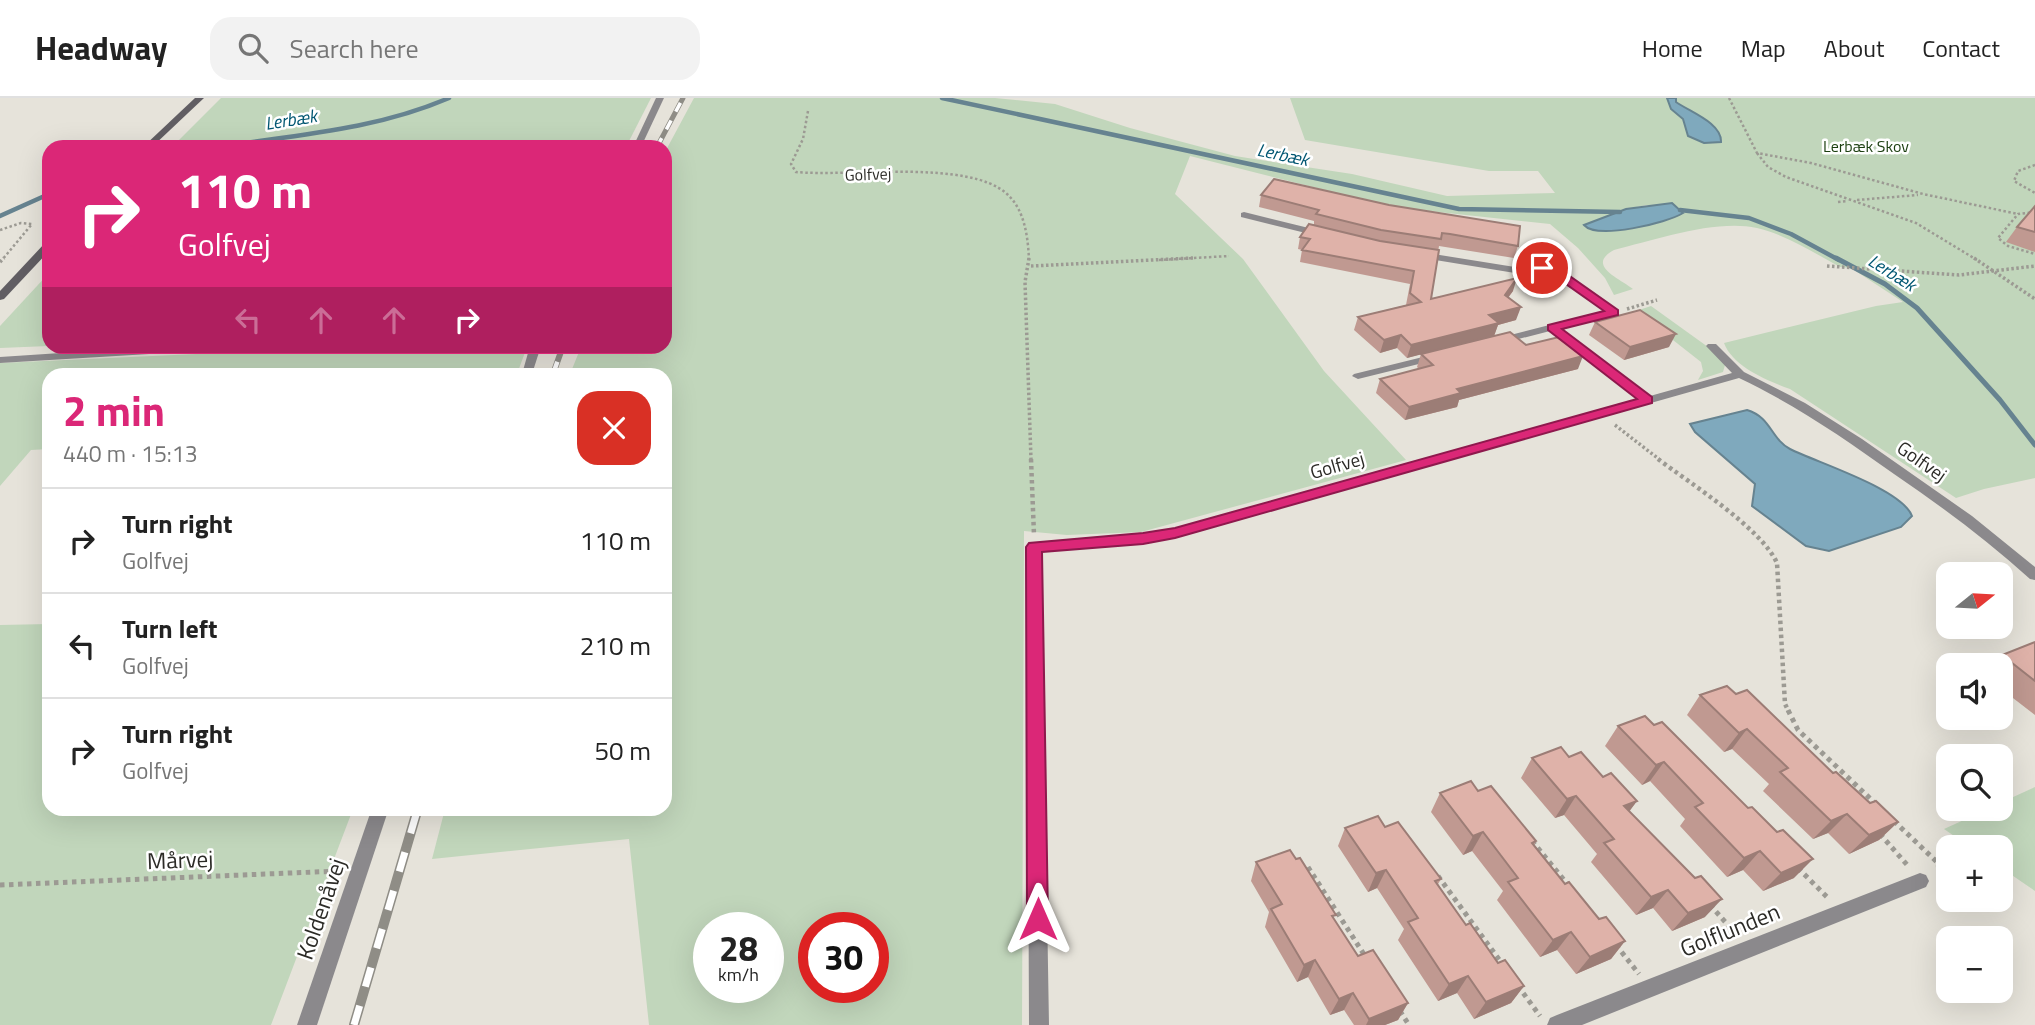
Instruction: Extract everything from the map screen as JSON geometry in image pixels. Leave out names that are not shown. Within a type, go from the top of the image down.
[{"type":"street","points":[[152,140],[186,98]]},
{"type":"street","points":[[154,140],[200,98]]},
{"type":"street","points":[[640,140],[660,98]]},
{"type":"street","points":[[1244,215],[1337,238]]},
{"type":"street","points":[[0,297],[42,252]]},
{"type":"street","points":[[1403,252],[1521,271],[1542,268],[1557,272],[1614,312]]},
{"type":"street","points":[[1488,344],[1614,312]]},
{"type":"street","points":[[1552,328],[1648,400]]},
{"type":"street","name":"Golfvej","points":[[1712,346],[1740,374],[1776,390],[1828,422],[1957,511],[2035,575]]},
{"type":"street","points":[[0,360],[99,354]]},
{"type":"street","points":[[1358,376],[1449,354]]},
{"type":"street","name":"Golfvej","points":[[1034,547],[1175,533],[1740,374]]},
{"type":"street","points":[[1034,547],[1039,1025]]},
{"type":"street","name":"Koldenåvej","points":[[307,1025],[378,816]]},
{"type":"street","name":"Golflunden","points":[[1557,1025],[1920,881]]},
{"type":"path","points":[[1729,98],[1761,160],[1777,172],[1916,223],[1997,271],[2035,299]]},
{"type":"path","name":"Golfvej","points":[[808,111],[803,139],[791,164],[796,172],[815,175],[943,174],[970,177],[992,184],[1006,193],[1024,218],[1031,267],[1025,282],[1034,547]]},
{"type":"path","points":[[1758,153],[1811,163],[1923,194],[2018,214],[2035,212]]},
{"type":"path","points":[[2035,165],[2018,171],[2014,181],[2035,193]]},
{"type":"path","points":[[1838,202],[1923,194]]},
{"type":"path","points":[[2018,214],[1998,238],[2008,246],[2035,254]]},
{"type":"path","points":[[0,230],[21,223],[32,224],[0,262]]},
{"type":"path","points":[[1031,267],[1229,256]]},
{"type":"path","points":[[1827,266],[1959,275],[2035,266]]},
{"type":"path","points":[[1614,312],[1657,300]]},
{"type":"path","points":[[1600,413],[1756,535],[1771,550],[1777,563],[1785,704],[1798,730],[1938,863],[1939,872],[1920,881],[1871,824]]},
{"type":"path","points":[[1529,837],[1572,891]]},
{"type":"path","points":[[1794,865],[1842,912]]},
{"type":"path","points":[[1308,867],[1373,969]]},
{"type":"path","name":"Mårvej","points":[[0,885],[361,870]]},
{"type":"path","points":[[1435,872],[1507,971]]},
{"type":"path","points":[[1702,897],[1749,949]]},
{"type":"path","points":[[1607,934],[1650,988]]},
{"type":"path","points":[[1514,981],[1546,1025]]},
{"type":"path","points":[[1395,1002],[1409,1025]]},
{"type":"green space","points":[[221,98],[651,98],[630,140],[179,140]]},
{"type":"green space","name":"Lerbæk Skov","points":[[694,98],[995,98],[1055,104],[1130,128],[1235,156],[1352,174],[1447,196],[1555,193],[1538,171],[1489,171],[1305,140],[1290,98],[2035,98],[2035,478],[1956,498],[1790,389],[1752,372],[1729,352],[1724,343],[1876,306],[1903,302],[1851,268],[1840,267],[1779,235],[1757,228],[1723,226],[1685,232],[1614,250],[1606,256],[1604,266],[1613,276],[1633,289],[1614,295],[1605,278],[1578,248],[1550,224],[1392,207],[1190,156],[1175,194],[1243,259],[1324,371],[1406,460],[1141,532],[1067,535],[1024,531],[1022,1025],[649,1025],[629,839],[432,859],[443,816],[672,816],[672,368],[572,368],[578,354],[672,354],[671,140]],"holes":[[[1647,205],[1683,213],[1618,231],[1585,225],[1626,209]]]},
{"type":"green space","points":[[42,281],[42,346],[0,348],[0,326]]},
{"type":"green space","points":[[1651,306],[1708,347],[1725,365],[1723,372],[1698,380],[1703,371],[1701,362],[1636,311]]},
{"type":"green space","points":[[197,354],[524,354],[519,368],[42,368],[42,449],[31,450],[0,486],[0,363]]},
{"type":"green space","points":[[42,624],[42,816],[350,816],[271,1025],[0,1025],[0,625]]},
{"type":"green space","points":[[2035,787],[2035,891],[2013,876],[2013,835],[1953,835],[1944,829],[1962,821],[2013,821],[2013,797]]},
{"type":"water","points":[[1667,98],[1676,98],[1676,102],[1711,124],[1720,135],[1721,142],[1704,143],[1688,136],[1683,119],[1671,109]]},
{"type":"water","points":[[1672,203],[1683,213],[1648,225],[1603,231],[1584,225],[1626,209]]},
{"type":"water","points":[[1747,410],[1761,418],[1790,449],[1893,496],[1912,516],[1901,527],[1829,551],[1806,546],[1752,506],[1755,484],[1695,432],[1690,424]]},
{"type":"building","points":[[1274,179],[1389,205],[1520,226],[1518,246],[1442,233],[1441,239],[1381,230],[1316,214],[1319,210],[1261,195]]},
{"type":"building","points":[[2035,206],[2035,232],[2017,227]]},
{"type":"building","points":[[1309,224],[1380,241],[1439,250],[1431,299],[1517,278],[1505,295],[1521,307],[1489,315],[1499,323],[1411,345],[1401,335],[1384,340],[1358,317],[1421,302],[1410,293],[1414,271],[1302,250],[1310,239],[1300,237]]},
{"type":"building","points":[[1640,310],[1676,334],[1630,347],[1595,322]]},
{"type":"building","points":[[1510,332],[1526,345],[1559,337],[1583,356],[1457,389],[1461,393],[1409,407],[1380,379],[1433,365],[1421,354]]},
{"type":"building","points":[[2035,642],[2035,681],[2013,664],[2013,653],[2007,653]]},
{"type":"building","points":[[1727,686],[1736,694],[1747,690],[1833,773],[1836,772],[1870,803],[1876,801],[1898,822],[1869,835],[1847,814],[1831,821],[1780,772],[1788,768],[1747,729],[1739,733],[1700,695]]},
{"type":"building","points":[[1645,716],[1654,725],[1662,722],[1748,808],[1752,807],[1777,832],[1783,830],[1813,859],[1781,873],[1760,851],[1744,858],[1695,807],[1703,803],[1664,762],[1656,765],[1618,726]]},
{"type":"building","points":[[1561,747],[1569,757],[1581,752],[1603,777],[1611,773],[1637,801],[1624,806],[1695,878],[1701,876],[1722,899],[1688,913],[1668,890],[1651,897],[1604,843],[1614,839],[1576,796],[1567,799],[1532,758]]},
{"type":"building","points":[[1471,781],[1478,791],[1491,786],[1536,841],[1532,843],[1565,884],[1569,882],[1599,919],[1606,917],[1625,941],[1590,957],[1571,932],[1553,940],[1508,882],[1518,878],[1483,832],[1473,836],[1440,793]]},
{"type":"building","points":[[1378,816],[1385,827],[1398,822],[1441,879],[1435,881],[1466,925],[1470,923],[1498,963],[1505,960],[1524,986],[1486,1002],[1468,976],[1449,984],[1408,922],[1418,918],[1386,870],[1376,873],[1345,828]]},
{"type":"building","points":[[1290,850],[1296,859],[1300,858],[1358,956],[1373,950],[1408,1003],[1369,1019],[1353,993],[1339,999],[1315,960],[1304,965],[1271,909],[1282,904],[1256,862]]},
{"type":"waterway","name":"Lerbæk","points":[[269,140],[364,124],[421,109],[449,98]]},
{"type":"waterway","name":"Lerbæk","points":[[942,98],[1459,209],[1620,212]]},
{"type":"waterway","points":[[0,216],[42,197]]},
{"type":"waterway","name":"Lerbæk","points":[[1680,210],[1749,218],[1791,234],[1839,260]]},
{"type":"waterway","name":"Lerbæk","points":[[1836,258],[1885,284],[1917,308],[2000,400],[2035,445]]},
{"type":"railway","points":[[661,140],[683,98]]},
{"type":"railway","points":[[555,368],[560,354]]},
{"type":"railway","points":[[354,1025],[416,816]]},
{"type":"route","points":[[1038,919],[1034,547],[1175,533],[1648,400],[1552,328],[1614,312],[1557,272],[1542,268]]}]
